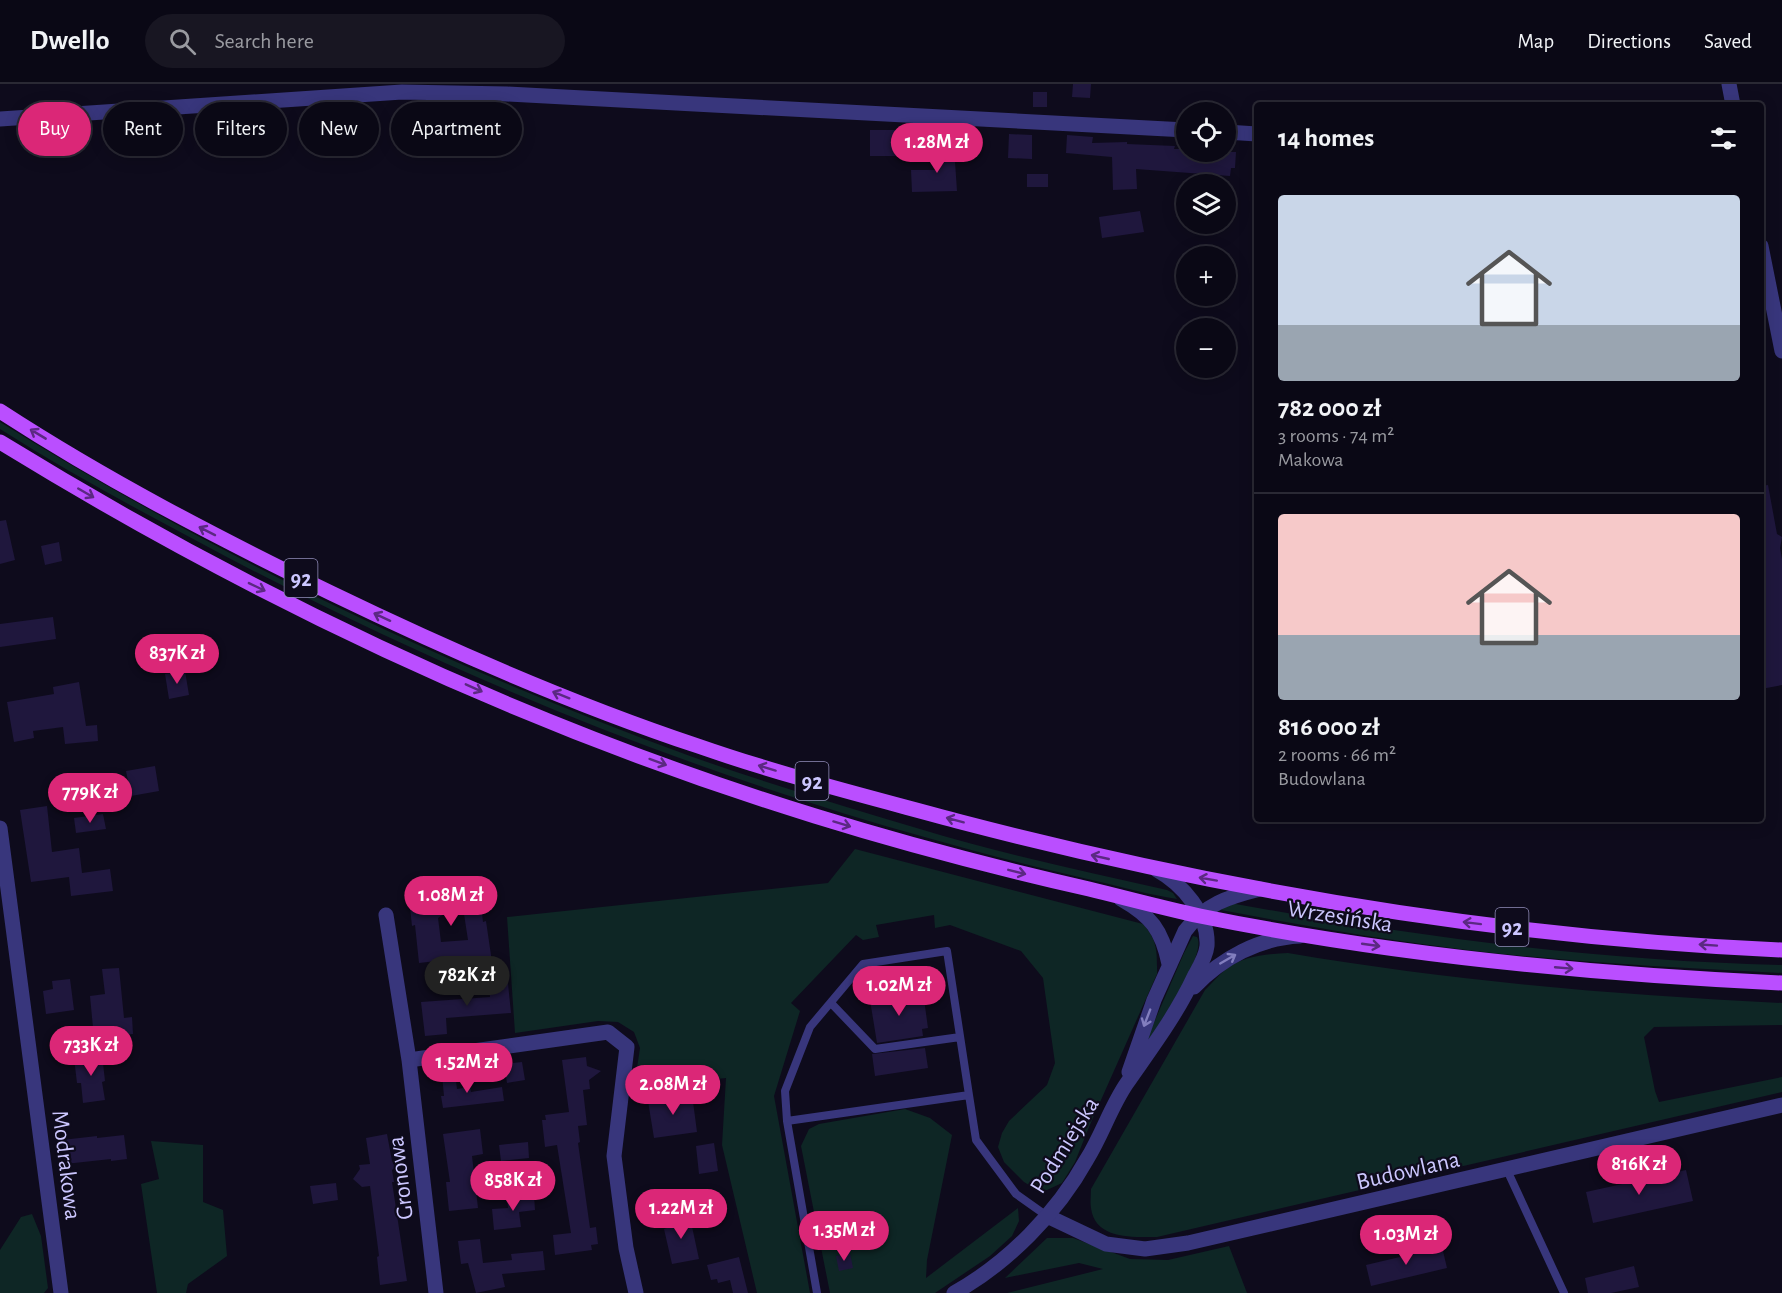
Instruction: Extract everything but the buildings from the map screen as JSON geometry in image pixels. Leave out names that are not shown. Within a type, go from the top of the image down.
[{"type":"main road","name":"Wrzesińska","points":[[0,411],[109,477],[198,526],[371,612],[530,683],[615,717],[789,775],[1012,835],[1156,870],[1357,907],[1566,933],[1782,950]]},
{"type":"main road","name":"Wrzesińska","points":[[0,442],[95,498],[247,582],[356,635],[485,693],[659,762],[811,815],[899,841],[1200,916],[1477,960],[1669,977],[1782,983]]},
{"type":"street","points":[[1729,84],[1732,102]]},
{"type":"street","points":[[0,119],[402,92],[542,96],[1176,129]]},
{"type":"street","points":[[1236,133],[1254,134]]},
{"type":"street","points":[[1764,261],[1782,351]]},
{"type":"street","name":"Modrakowa","points":[[0,828],[3,865],[61,1293]]},
{"type":"street","name":"Podmiejska","points":[[954,1293],[988,1270],[1030,1233],[1070,1187],[1087,1160],[1125,1086],[1184,998],[1206,952],[1206,935],[1200,916],[1177,883],[1156,870]]},
{"type":"street","name":"Podmiejska","points":[[1125,1086],[1138,1043],[1169,964],[1185,931],[1200,916],[1223,899],[1260,889]]},
{"type":"street","points":[[1115,896],[1136,907],[1155,926],[1162,937],[1169,964]]},
{"type":"street","name":"Gronowa","points":[[386,915],[409,1060],[436,1293]]},
{"type":"street","points":[[1184,998],[1211,969],[1246,949],[1277,939],[1313,935]]},
{"type":"street","points":[[409,1060],[608,1032],[627,1047],[614,1156],[626,1248],[636,1293]]},
{"type":"street","name":"Budowlana","points":[[1047,1216],[1106,1244],[1145,1249],[1188,1244],[1782,1105]]},
{"type":"lane","points":[[817,1293],[787,1121],[785,1091],[810,1027],[863,964],[946,951],[976,1140],[1016,1194],[1047,1216]]},
{"type":"lane","points":[[831,1003],[875,1049],[960,1037]]},
{"type":"lane","points":[[787,1121],[969,1095]]},
{"type":"lane","points":[[1507,1170],[1564,1293]]},
{"type":"green space","points":[[0,422],[166,519],[337,607],[512,686],[600,722],[690,756],[833,803],[950,838],[1167,890],[1177,899],[1012,861],[833,810],[739,779],[553,709],[372,629],[283,586],[170,527],[72,472],[0,429]]},
{"type":"green space","points":[[855,849],[1143,924],[1152,936],[1156,947],[1157,974],[1075,1162],[1062,1183],[1047,1190],[1037,1190],[1024,1182],[1004,1162],[998,1147],[1009,1121],[1047,1085],[1055,1063],[1043,978],[1021,951],[950,925],[935,928],[934,915],[876,925],[879,937],[863,940],[856,935],[791,1003],[800,1011],[774,1096],[810,1293],[757,1293],[722,1145],[726,1078],[634,1088],[640,1048],[634,1032],[618,1022],[598,1021],[515,1033],[507,917],[828,883]]},
{"type":"green space","points":[[1230,903],[1367,926],[1505,945],[1643,958],[1782,965],[1782,973],[1523,956],[1447,947],[1221,910]]},
{"type":"green space","points":[[1193,936],[1197,937],[1198,946],[1188,975],[1143,1048],[1184,953]]},
{"type":"green space","points":[[1288,953],[1411,972],[1535,986],[1782,1003],[1782,1025],[1654,1027],[1644,1037],[1659,1102],[1782,1077],[1782,1092],[1157,1237],[1127,1236],[1108,1231],[1100,1226],[1091,1208],[1091,1189],[1205,990],[1232,965],[1263,955]]},
{"type":"green space","points":[[905,1109],[930,1118],[952,1135],[927,1260],[926,1278],[1018,1208],[1019,1221],[1012,1236],[990,1256],[935,1293],[830,1293],[801,1146],[809,1129],[819,1124]]},
{"type":"green space","points":[[151,1141],[203,1145],[203,1202],[223,1210],[227,1256],[188,1284],[186,1293],[157,1293],[141,1184],[159,1179]]},
{"type":"green space","points":[[32,1214],[41,1236],[48,1288],[44,1293],[0,1293],[0,1250],[21,1217]]},
{"type":"green space","points":[[1047,1238],[1073,1238],[1130,1259],[1168,1260],[1229,1246],[1247,1293],[1007,1293],[1103,1269],[1079,1263],[1005,1278]]}]
